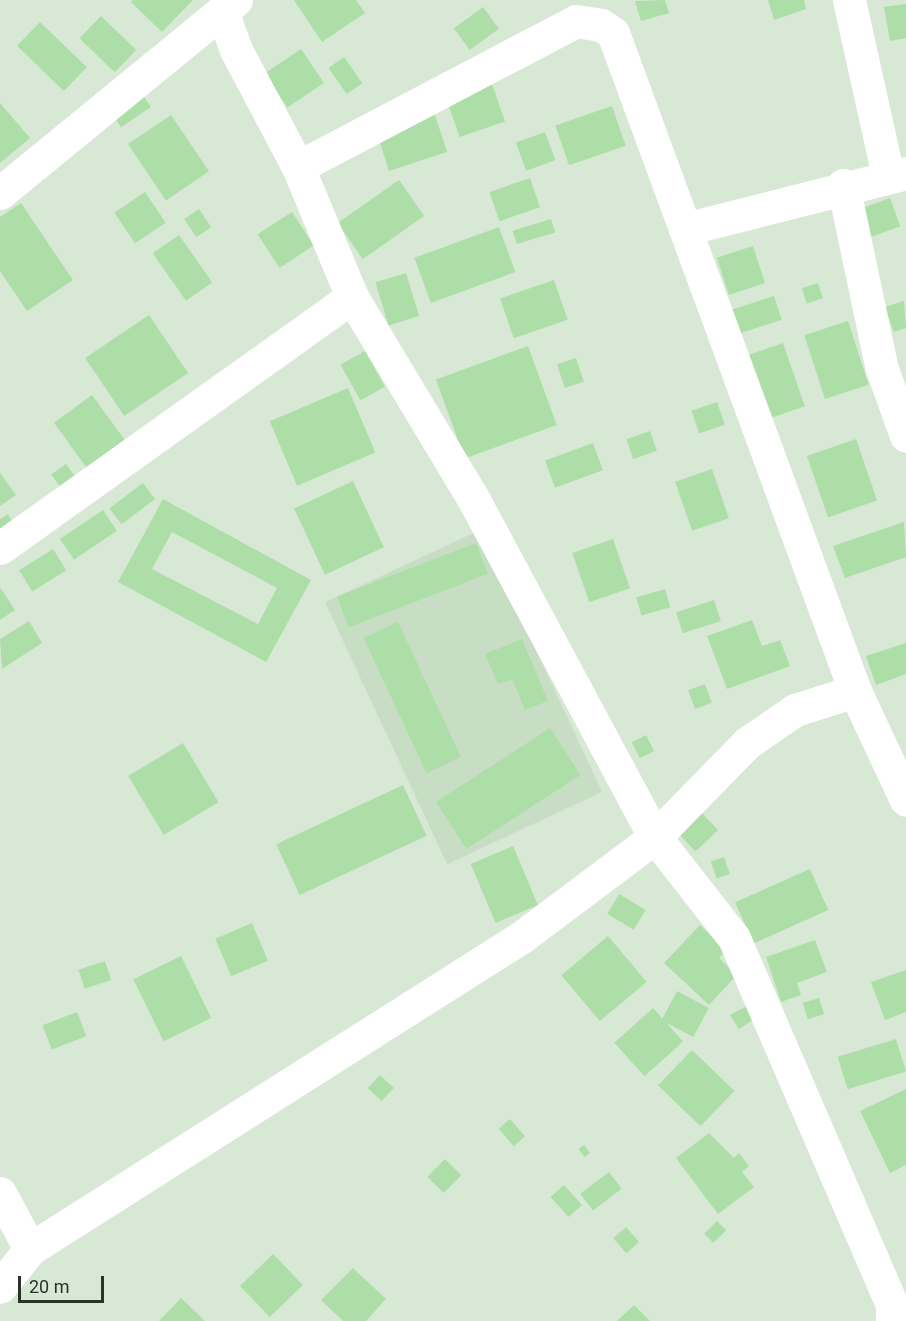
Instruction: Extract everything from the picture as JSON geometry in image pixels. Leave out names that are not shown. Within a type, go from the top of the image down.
[{"type":"street","points":[[685,229],[843,185],[897,174],[849,0]]},
{"type":"street","points":[[229,6],[236,50],[298,167],[352,297],[476,502],[655,837],[734,938],[892,1304],[892,1321]]},
{"type":"street","points":[[0,193],[229,6]]},
{"type":"street","points":[[298,167],[576,21],[601,25],[613,33],[855,691],[906,800]]},
{"type":"street","points":[[843,185],[881,366],[905,428]]},
{"type":"street","points":[[0,548],[352,297]]},
{"type":"street","points":[[0,1287],[30,1249],[523,936],[655,837],[747,743],[795,710],[855,691]]},
{"type":"street","points":[[0,1193],[30,1249]]},
{"type":"shaded area","points":[[480,530],[602,792],[447,864],[325,602]]},
{"type":"building","points":[[133,0],[193,0],[162,32],[131,2]]},
{"type":"building","points":[[294,0],[356,0],[365,13],[322,42]]},
{"type":"building","points":[[665,0],[669,13],[641,21],[635,1]]},
{"type":"building","points":[[768,0],[804,0],[806,9],[774,20]]},
{"type":"building","points":[[906,4],[906,38],[890,41],[884,7]]},
{"type":"building","points":[[483,7],[499,29],[470,50],[454,28]]},
{"type":"building","points":[[101,16],[136,50],[115,72],[79,38]]},
{"type":"building","points":[[40,22],[87,67],[64,91],[17,46]]},
{"type":"building","points":[[301,49],[324,83],[287,108],[265,74]]},
{"type":"building","points":[[344,57],[362,83],[347,94],[328,68]]},
{"type":"building","points":[[490,78],[505,121],[460,137],[445,94]]},
{"type":"building","points":[[138,88],[151,107],[121,127],[108,108]]},
{"type":"building","points":[[0,103],[30,138],[0,163]]},
{"type":"building","points":[[612,106],[626,146],[569,165],[555,126]]},
{"type":"building","points":[[171,115],[209,171],[166,200],[128,144]]},
{"type":"building","points":[[435,115],[447,152],[389,171],[377,134]]},
{"type":"building","points":[[545,132],[555,160],[526,171],[516,143]]},
{"type":"building","points":[[530,178],[540,207],[499,221],[489,192]]},
{"type":"building","points":[[399,180],[424,216],[363,259],[338,223]]},
{"type":"building","points":[[145,192],[166,223],[135,243],[114,213]]},
{"type":"building","points":[[890,198],[900,226],[867,238],[857,210]]},
{"type":"building","points":[[21,203],[73,280],[27,311],[0,271],[0,217]]},
{"type":"building","points":[[199,209],[211,227],[196,237],[184,219]]},
{"type":"building","points":[[292,212],[314,246],[279,268],[258,234]]},
{"type":"building","points":[[551,219],[555,232],[517,244],[513,231]]},
{"type":"building","points":[[499,227],[515,272],[431,303],[414,258]]},
{"type":"building","points":[[179,235],[212,283],[186,301],[153,253]]},
{"type":"building","points":[[753,246],[765,283],[729,295],[717,258]]},
{"type":"building","points":[[406,273],[419,316],[389,325],[375,282]]},
{"type":"building","points":[[554,280],[568,320],[514,338],[500,299]]},
{"type":"building","points":[[818,283],[823,298],[807,303],[802,288]]},
{"type":"building","points":[[774,296],[782,320],[736,335],[728,311]]},
{"type":"building","points":[[904,301],[906,328],[894,332],[885,307]]},
{"type":"building","points":[[149,315],[188,373],[124,416],[85,358]]},
{"type":"building","points":[[848,321],[869,385],[825,399],[804,335]]},
{"type":"building","points":[[783,343],[805,406],[761,421],[740,358]]},
{"type":"building","points":[[528,346],[557,425],[465,458],[436,380]]},
{"type":"building","points":[[365,351],[385,387],[360,400],[341,365]]},
{"type":"building","points":[[576,358],[584,382],[565,388],[557,364]]},
{"type":"building","points":[[348,388],[375,452],[297,486],[270,421]]},
{"type":"building","points":[[92,395],[126,441],[87,469],[54,423]]},
{"type":"building","points":[[717,402],[725,425],[699,433],[691,411]]},
{"type":"building","points":[[650,431],[657,451],[633,459],[626,439]]},
{"type":"building","points":[[856,439],[877,500],[828,517],[807,456]]},
{"type":"building","points":[[593,443],[603,470],[555,488],[545,460]]},
{"type":"building","points":[[66,464],[80,483],[66,494],[51,475]]},
{"type":"building","points":[[712,469],[729,518],[692,531],[675,482]]},
{"type":"building","points":[[0,473],[16,495],[0,506]]},
{"type":"building","points":[[353,481],[384,547],[325,575],[294,508]]},
{"type":"building","points":[[143,483],[155,499],[121,524],[109,508]]},
{"type":"building","points":[[163,499],[311,580],[266,662],[118,582]],"holes":[[[172,532],[277,588],[258,624],[152,569]]]},
{"type":"building","points":[[103,510],[117,531],[74,560],[60,539]]},
{"type":"building","points":[[8,514],[19,531],[0,543],[0,519]]},
{"type":"building","points":[[904,522],[906,557],[845,578],[833,546]]},
{"type":"building","points":[[613,539],[630,588],[589,602],[572,553]]},
{"type":"building","points":[[476,543],[488,574],[349,627],[337,596]]},
{"type":"building","points":[[53,549],[66,570],[32,591],[19,570]]},
{"type":"building","points":[[0,587],[15,610],[0,620]]},
{"type":"building","points":[[665,589],[670,607],[641,616],[636,597]]},
{"type":"building","points":[[714,600],[721,621],[683,633],[676,612]]},
{"type":"building","points":[[752,620],[762,646],[780,640],[790,666],[727,689],[707,636]]},
{"type":"building","points":[[29,621],[42,643],[2,669],[0,639]]},
{"type":"building","points":[[398,622],[461,757],[427,773],[364,638]]},
{"type":"building","points":[[522,639],[548,701],[525,710],[512,679],[498,684],[485,654]]},
{"type":"building","points":[[906,643],[906,674],[876,685],[866,656]]},
{"type":"building","points":[[705,684],[712,703],[695,709],[688,690]]},
{"type":"building","points":[[550,728],[580,775],[466,849],[436,802]]},
{"type":"building","points":[[646,735],[654,751],[640,758],[632,742]]},
{"type":"building","points":[[183,743],[219,802],[164,835],[128,776]]},
{"type":"building","points":[[403,785],[427,836],[300,895],[276,844]]},
{"type":"building","points":[[701,812],[718,830],[695,851],[678,833]]},
{"type":"building","points":[[513,846],[538,905],[496,923],[471,864]]},
{"type":"building","points":[[724,857],[730,874],[717,879],[711,862]]},
{"type":"building","points":[[810,869],[828,910],[753,943],[735,902]]},
{"type":"building","points":[[619,894],[646,910],[634,930],[607,914]]},
{"type":"building","points":[[252,923],[268,961],[231,976],[215,939]]},
{"type":"building","points":[[700,925],[726,950],[719,958],[737,975],[709,1005],[664,963]]},
{"type":"building","points":[[608,936],[647,982],[600,1021],[561,975]]},
{"type":"building","points":[[815,940],[827,972],[797,983],[801,995],[781,1002],[766,957]]},
{"type":"building","points":[[181,956],[211,1018],[164,1041],[133,979]]},
{"type":"building","points":[[105,961],[111,980],[85,989],[78,970]]},
{"type":"building","points":[[906,970],[906,1012],[885,1020],[871,982]]},
{"type":"building","points":[[677,991],[709,1008],[693,1037],[662,1020]]},
{"type":"building","points":[[819,998],[824,1014],[808,1019],[803,1003]]},
{"type":"building","points":[[749,1005],[756,1018],[739,1029],[730,1015]]},
{"type":"building","points":[[653,1008],[683,1041],[644,1076],[614,1043]]},
{"type":"building","points":[[77,1012],[86,1036],[52,1050],[42,1025]]},
{"type":"building","points":[[896,1039],[906,1072],[848,1089],[838,1057]]},
{"type":"building","points":[[692,1050],[734,1091],[700,1126],[658,1085]]},
{"type":"building","points":[[380,1075],[394,1088],[382,1101],[368,1088]]},
{"type":"building","points":[[906,1089],[906,1165],[890,1173],[860,1111]]},
{"type":"building","points":[[510,1119],[525,1136],[514,1146],[499,1129]]},
{"type":"building","points":[[709,1133],[734,1158],[739,1153],[749,1166],[742,1172],[754,1187],[718,1214],[676,1158]]},
{"type":"building","points":[[584,1145],[590,1153],[584,1157],[578,1149]]},
{"type":"building","points":[[445,1159],[461,1175],[444,1193],[427,1177]]},
{"type":"building","points":[[609,1172],[622,1189],[593,1210],[580,1194]]},
{"type":"building","points":[[564,1185],[582,1205],[569,1217],[551,1197]]},
{"type":"building","points":[[717,1221],[726,1230],[713,1243],[704,1234]]},
{"type":"building","points":[[626,1227],[639,1242],[626,1253],[613,1238]]},
{"type":"building","points":[[273,1254],[303,1285],[270,1317],[240,1286]]},
{"type":"building","points":[[353,1268],[386,1299],[366,1321],[343,1321],[321,1300]]},
{"type":"building","points":[[181,1298],[205,1321],[159,1321]]},
{"type":"building","points":[[634,1305],[650,1321],[617,1321]]}]
